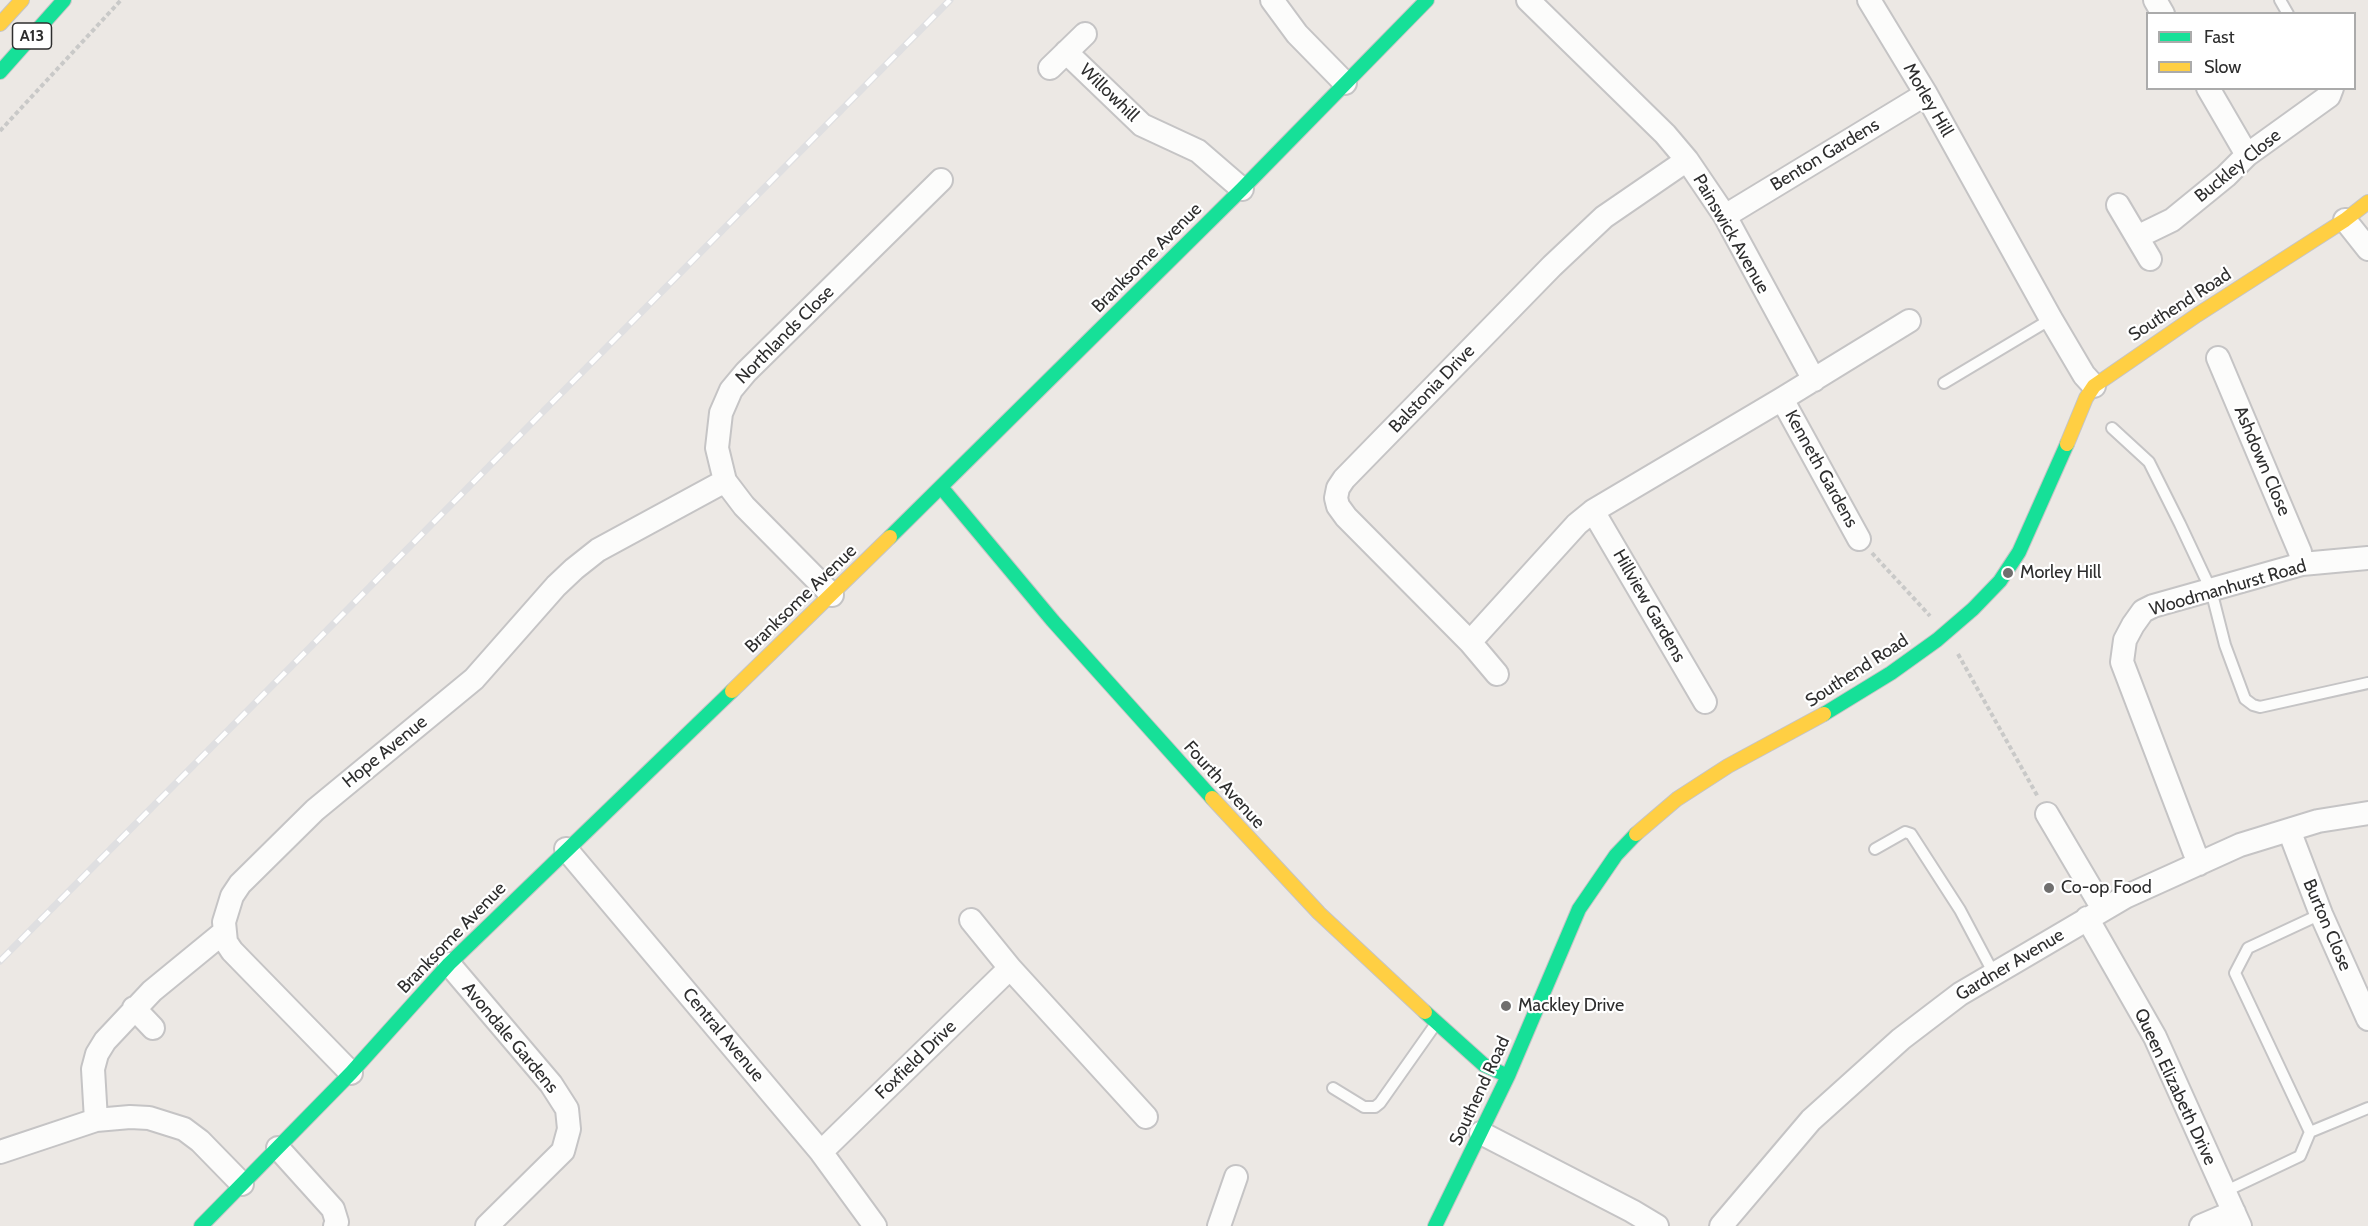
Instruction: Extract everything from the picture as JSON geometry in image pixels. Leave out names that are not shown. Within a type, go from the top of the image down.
[{"type":"main road","name":"A13","points":[[0,24],[22,0]]},
{"type":"main road","name":"A13","points":[[0,72],[64,0]]},
{"type":"main road","name":"Branksome Avenue","points":[[215,1221],[242,1184],[351,1073],[449,964],[941,488],[1242,189],[1427,0]]},
{"type":"main road","name":"Southend Road","points":[[1435,1226],[1508,1076],[1579,909],[1616,855],[1643,827],[1677,800],[1728,766],[1802,727],[1891,673],[1937,640],[1973,609],[2000,581],[2019,552],[2086,398],[2094,386],[2368,202]]},
{"type":"main road","name":"Fourth Avenue","points":[[941,488],[1053,621],[1260,852],[1352,945],[1484,1065],[1508,1076]]},
{"type":"street","points":[[1272,0],[1298,34],[1345,83]]},
{"type":"street","name":"Painswick Avenue","points":[[1528,0],[1665,134],[1687,160],[1725,216],[1814,380]]},
{"type":"street","name":"Morley Hill","points":[[1869,0],[1926,94],[2051,319],[2084,375],[2094,386]]},
{"type":"street","name":"Willowhill","points":[[1085,34],[1058,60],[1142,125],[1198,151],[1242,189]]},
{"type":"street","points":[[2209,90],[2247,155]]},
{"type":"street","name":"Buckley Close","points":[[2137,237],[2172,219],[2226,176],[2247,155],[2329,96],[2331,90]]},
{"type":"street","name":"Benton Gardens","points":[[1725,216],[1926,94]]},
{"type":"street","name":"Balstonia Drive","points":[[1497,674],[1470,642],[1346,517],[1338,506],[1336,498],[1338,488],[1344,479],[1552,266],[1604,217],[1687,160]]},
{"type":"street","name":"Northlands Close","points":[[832,595],[744,506],[725,481],[718,442],[721,412],[731,390],[746,372],[941,180]]},
{"type":"street","points":[[2118,205],[2150,259]]},
{"type":"street","points":[[2345,219],[2368,249]]},
{"type":"street","points":[[1470,642],[1577,524],[1593,511],[1909,321]]},
{"type":"street","name":"Ashdown Close","points":[[2218,358],[2300,552],[2302,564]]},
{"type":"street","name":"Kenneth Gardens","points":[[1782,399],[1859,539]]},
{"type":"street","name":"Hope Avenue","points":[[224,932],[224,922],[232,896],[240,884],[315,810],[474,679],[556,586],[598,550],[725,481]]},
{"type":"street","name":"Hillview Gardens","points":[[1593,511],[1705,702]]},
{"type":"street","name":"Woodmanhurst Road","points":[[2199,864],[2122,662],[2125,640],[2143,611],[2153,606],[2302,564],[2368,558]]},
{"type":"street","name":"Gardner Avenue","points":[[1721,1226],[1811,1120],[1845,1087],[1910,1032],[1960,994],[2095,913],[2240,845],[2318,821],[2368,813]]},
{"type":"street","name":"Queen Elizabeth Drive","points":[[2047,814],[2155,1036],[2237,1219]]},
{"type":"street","name":"Burton Close","points":[[2289,830],[2321,914],[2368,1019]]},
{"type":"street","name":"Central Avenue","points":[[566,849],[821,1152],[875,1226]]},
{"type":"street","points":[[970,920],[1010,968],[1146,1117]]},
{"type":"street","points":[[96,1120],[93,1069],[97,1054],[105,1041],[152,991],[224,932],[232,951],[351,1073]]},
{"type":"street","name":"Avondale Gardens","points":[[449,964],[551,1084],[567,1109],[569,1129],[563,1151],[488,1226]]},
{"type":"street","name":"Foxfield Drive","points":[[821,1152],[1010,968]]},
{"type":"street","points":[[134,1008],[153,1028]]},
{"type":"street","points":[[0,1152],[96,1120],[149,1118],[184,1129],[200,1141],[242,1184]]},
{"type":"street","points":[[1481,1134],[1657,1226]]},
{"type":"street","points":[[278,1148],[333,1209],[337,1222],[335,1226]]},
{"type":"street","points":[[1219,1226],[1236,1177]]},
{"type":"street","points":[[2201,1226],[2237,1219]]},
{"type":"lane","points":[[1944,384],[2051,319]]},
{"type":"lane","points":[[2112,428],[2149,462],[2211,590],[2225,645],[2245,699],[2260,707],[2368,683]]},
{"type":"lane","points":[[1875,849],[1905,832],[1911,834],[1960,910],[1994,974]]},
{"type":"lane","points":[[2310,1132],[2235,973],[2248,948],[2321,914]]},
{"type":"lane","points":[[1333,1088],[1364,1107],[1375,1107],[1437,1022]]},
{"type":"lane","points":[[2224,1192],[2300,1155],[2310,1132],[2368,1108]]},
{"type":"path","points":[[0,130],[121,0]]},
{"type":"path","points":[[1859,539],[1935,621]]},
{"type":"path","points":[[1955,648],[2047,814]]},
{"type":"railway","points":[[0,961],[950,0]]},
{"type":"traffic: fast","points":[[0,72],[64,0]]},
{"type":"traffic: fast","points":[[890,537],[1242,189],[1427,0]]},
{"type":"traffic: fast","points":[[1824,714],[1891,673],[1937,640],[1973,609],[2000,581],[2019,552],[2067,444]]},
{"type":"traffic: fast","points":[[941,487],[1053,621],[1212,798]]},
{"type":"traffic: fast","points":[[201,1226],[351,1073],[449,964],[732,691]]},
{"type":"traffic: fast","points":[[1435,1226],[1508,1076],[1579,909],[1616,855],[1636,834]]},
{"type":"traffic: fast","points":[[1425,1012],[1484,1065],[1508,1076]]},
{"type":"traffic: slow","points":[[0,24],[22,0]]},
{"type":"traffic: slow","points":[[2067,444],[2086,398],[2094,386],[2197,315],[2345,220],[2368,202]]},
{"type":"traffic: slow","points":[[732,691],[890,537]]},
{"type":"traffic: slow","points":[[1636,834],[1677,799],[1728,766],[1824,714]]},
{"type":"traffic: slow","points":[[1212,798],[1319,913],[1425,1012]]},
{"type":"place","name":"Morley Hill","points":[[2008,573]]},
{"type":"place","name":"Co-op Food","points":[[2049,888]]},
{"type":"place","name":"Mackley Drive","points":[[1506,1006]]}]
